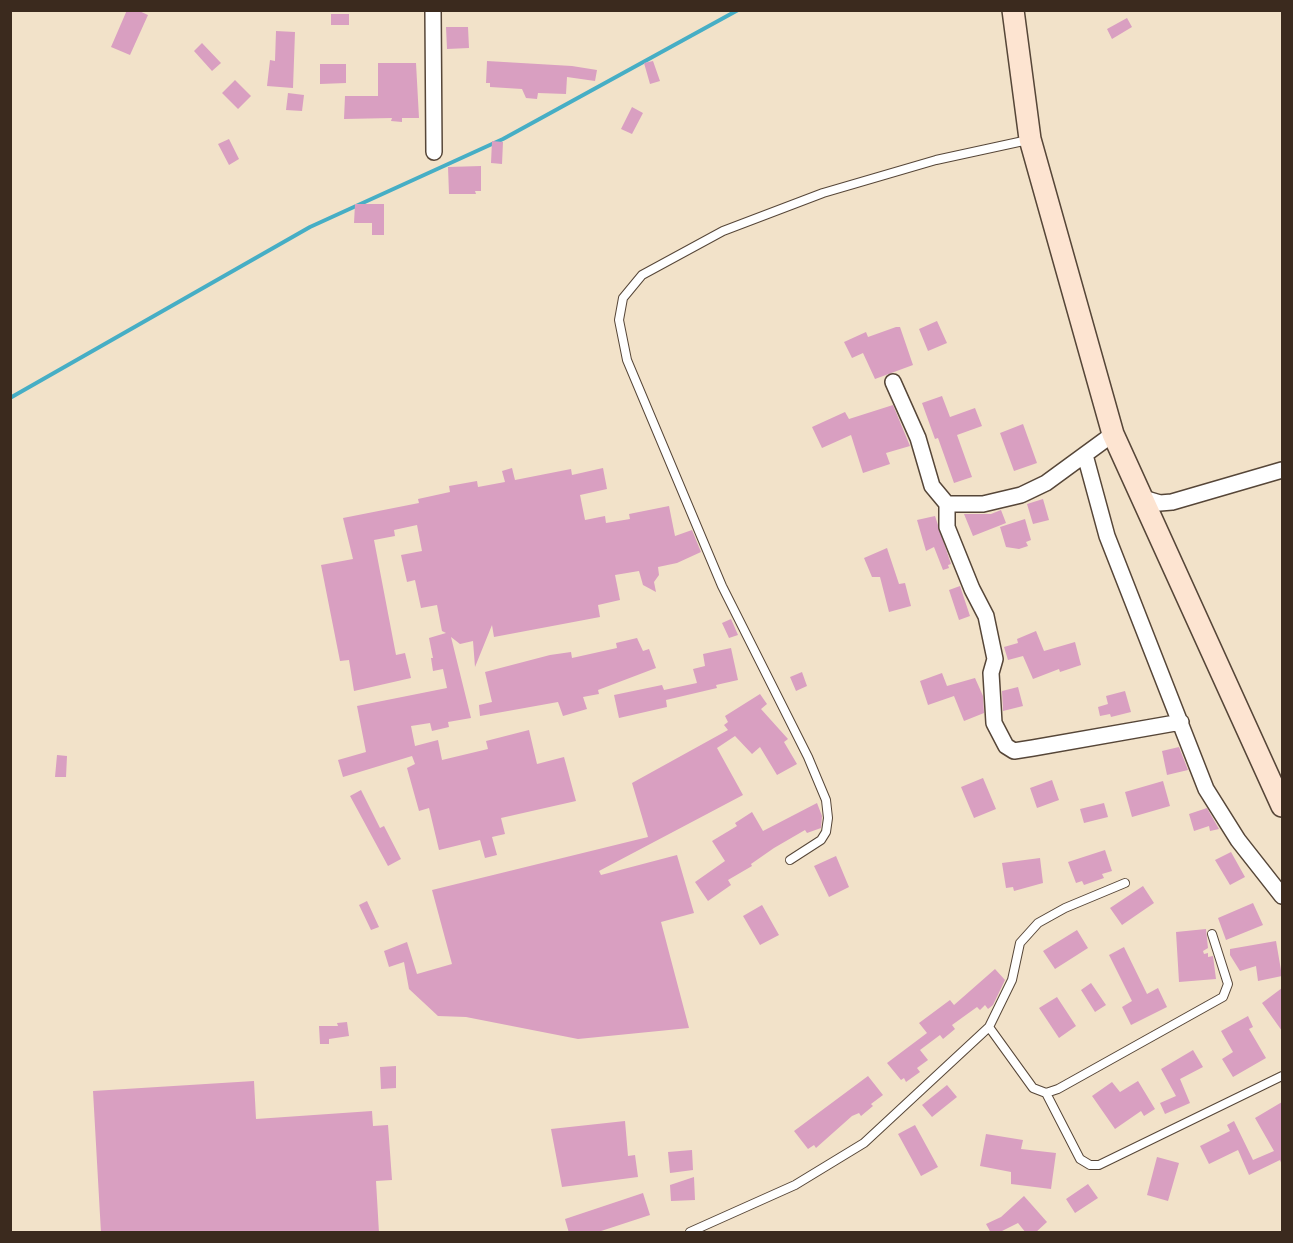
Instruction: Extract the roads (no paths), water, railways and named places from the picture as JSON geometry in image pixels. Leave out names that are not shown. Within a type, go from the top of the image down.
[{"type":"main road","points":[[1013,10],[1030,139],[1113,434],[1282,806]]},
{"type":"street","points":[[433,10],[434,152]]},
{"type":"street","points":[[893,382],[918,438],[932,486],[947,504],[947,527],[972,589],[986,616],[995,659],[991,673],[994,723],[1006,746],[1014,751],[1181,722]]},
{"type":"street","points":[[947,504],[984,504],[1021,495],[1046,483],[1113,434]]},
{"type":"street","points":[[1085,455],[1107,536],[1206,789],[1238,840],[1282,896]]},
{"type":"street","points":[[1140,497],[1160,503],[1172,502],[1282,470]]},
{"type":"lane","points":[[790,860],[821,840],[826,832],[828,818],[826,800],[808,757],[722,586],[627,360],[619,320],[623,298],[642,275],[723,231],[823,193],[936,160],[1030,139]]},
{"type":"lane","points":[[690,1233],[795,1185],[864,1143],[989,1027],[1012,980],[1020,943],[1038,923],[1065,908],[1125,883]]},
{"type":"lane","points":[[1046,1093],[1223,998],[1228,984],[1212,934]]},
{"type":"lane","points":[[989,1027],[1033,1088],[1046,1093],[1080,1160],[1090,1165],[1099,1165],[1282,1076]]},
{"type":"waterway","points":[[10,398],[310,227],[503,139],[738,10]]}]
